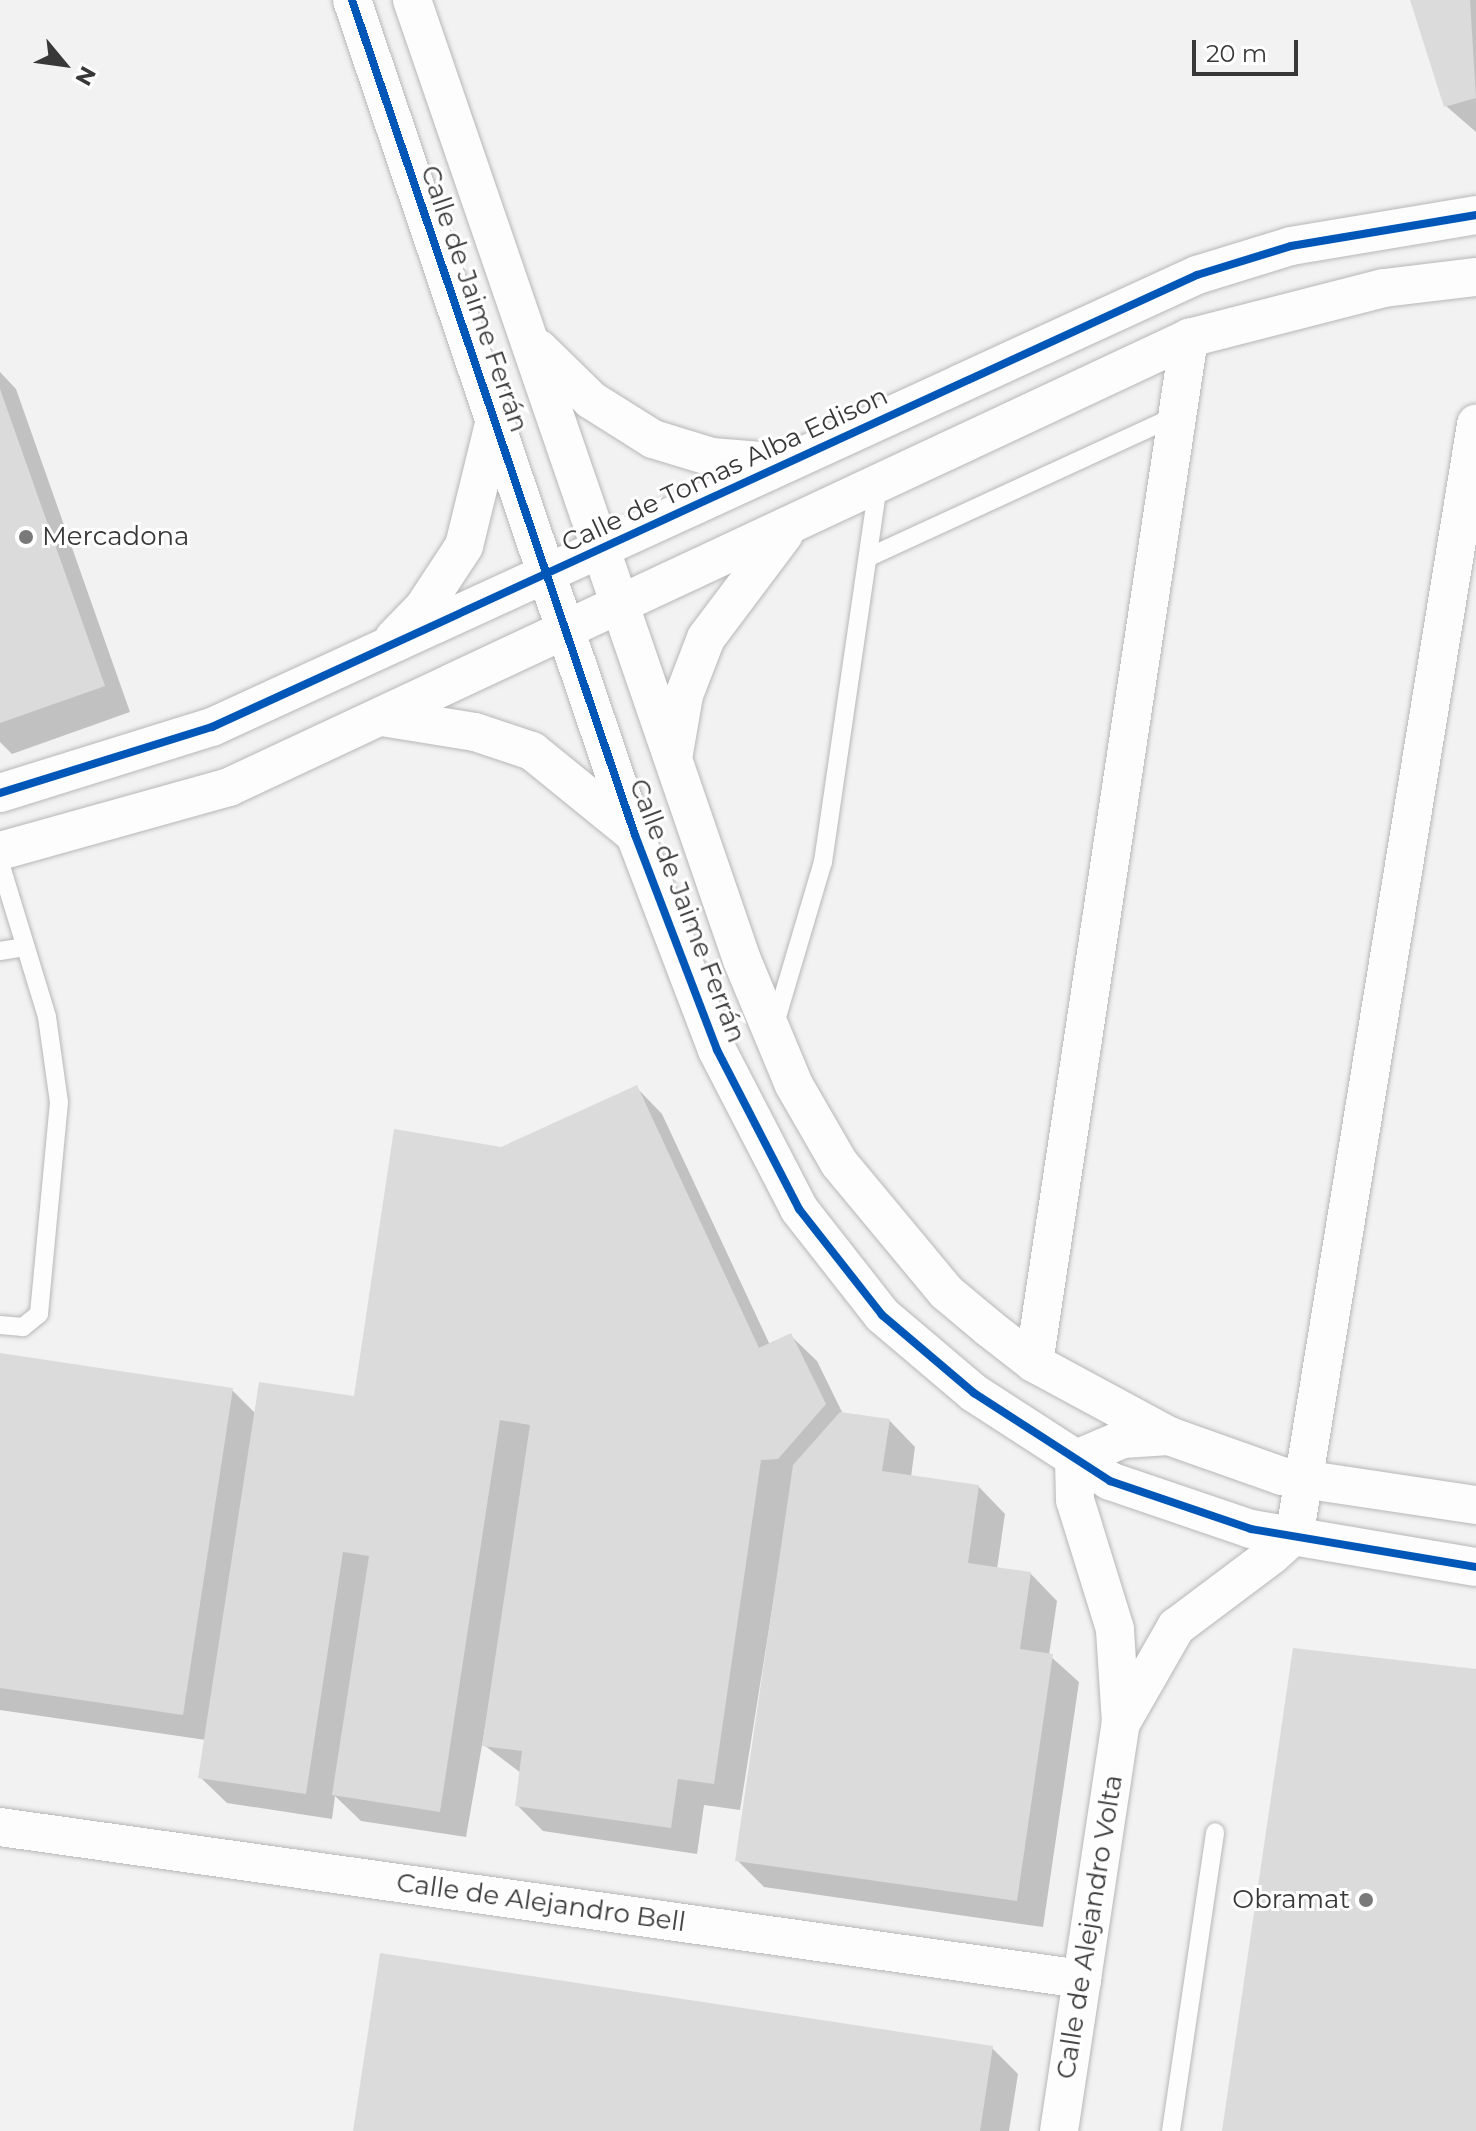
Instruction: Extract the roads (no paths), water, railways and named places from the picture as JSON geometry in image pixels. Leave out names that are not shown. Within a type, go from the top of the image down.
[{"type":"street","name":"Calle de Jaime Ferrán","points":[[352,0],[635,835],[717,1050],[799,1209],[882,1315],[974,1393],[1074,1460],[1161,1503],[1292,1537],[1476,1567]]},
{"type":"street","name":"Calle de Jaime Ferrán","points":[[412,0],[771,1036],[819,1130],[873,1207],[946,1292],[1034,1363],[1169,1436],[1247,1467],[1476,1505]]},
{"type":"street","name":"Calle de Tomas Alba Edison","points":[[0,793],[144,753],[371,658],[1197,275],[1291,246],[1476,215]]},
{"type":"street","points":[[0,851],[182,804],[382,717],[1189,338],[1384,288],[1476,277]]},
{"type":"street","points":[[1034,1363],[1189,338]]},
{"type":"street","name":"Calle de Jaime Ferrán","points":[[532,341],[591,400],[653,439],[712,457],[788,463]]},
{"type":"street","name":"Calle de Tomas Alba Edison","points":[[371,658],[424,607],[464,546],[495,422]]},
{"type":"street","points":[[1292,1537],[1305,1479],[1476,424]]},
{"type":"street","points":[[673,756],[684,695],[706,638],[791,526]]},
{"type":"street","name":"Calle de Jaime Ferrán","points":[[382,717],[475,732],[532,751],[635,835]]},
{"type":"street","points":[[1074,1460],[1123,1439],[1169,1436]]},
{"type":"street","name":"Calle de Alejandro Volta","points":[[1059,2131],[1121,1723],[1115,1629],[1075,1500],[1074,1460]]},
{"type":"street","name":"Calle de Alejandro Volta","points":[[1121,1723],[1176,1627],[1292,1537]]},
{"type":"street","name":"Calle de Alejandro Bell","points":[[0,1827],[1082,1979]]},
{"type":"lane","points":[[869,557],[1178,415]]},
{"type":"lane","points":[[771,1036],[823,862],[878,485]]},
{"type":"lane","points":[[0,863],[52,1042],[59,1125],[39,1314],[23,1327],[0,1325]]},
{"type":"lane","points":[[0,951],[26,947]]},
{"type":"lane","points":[[1171,2131],[1215,1832]]},
{"type":"place","name":"Mercadona","points":[[26,537]]},
{"type":"place","name":"Obramat","points":[[1366,1900]]}]
